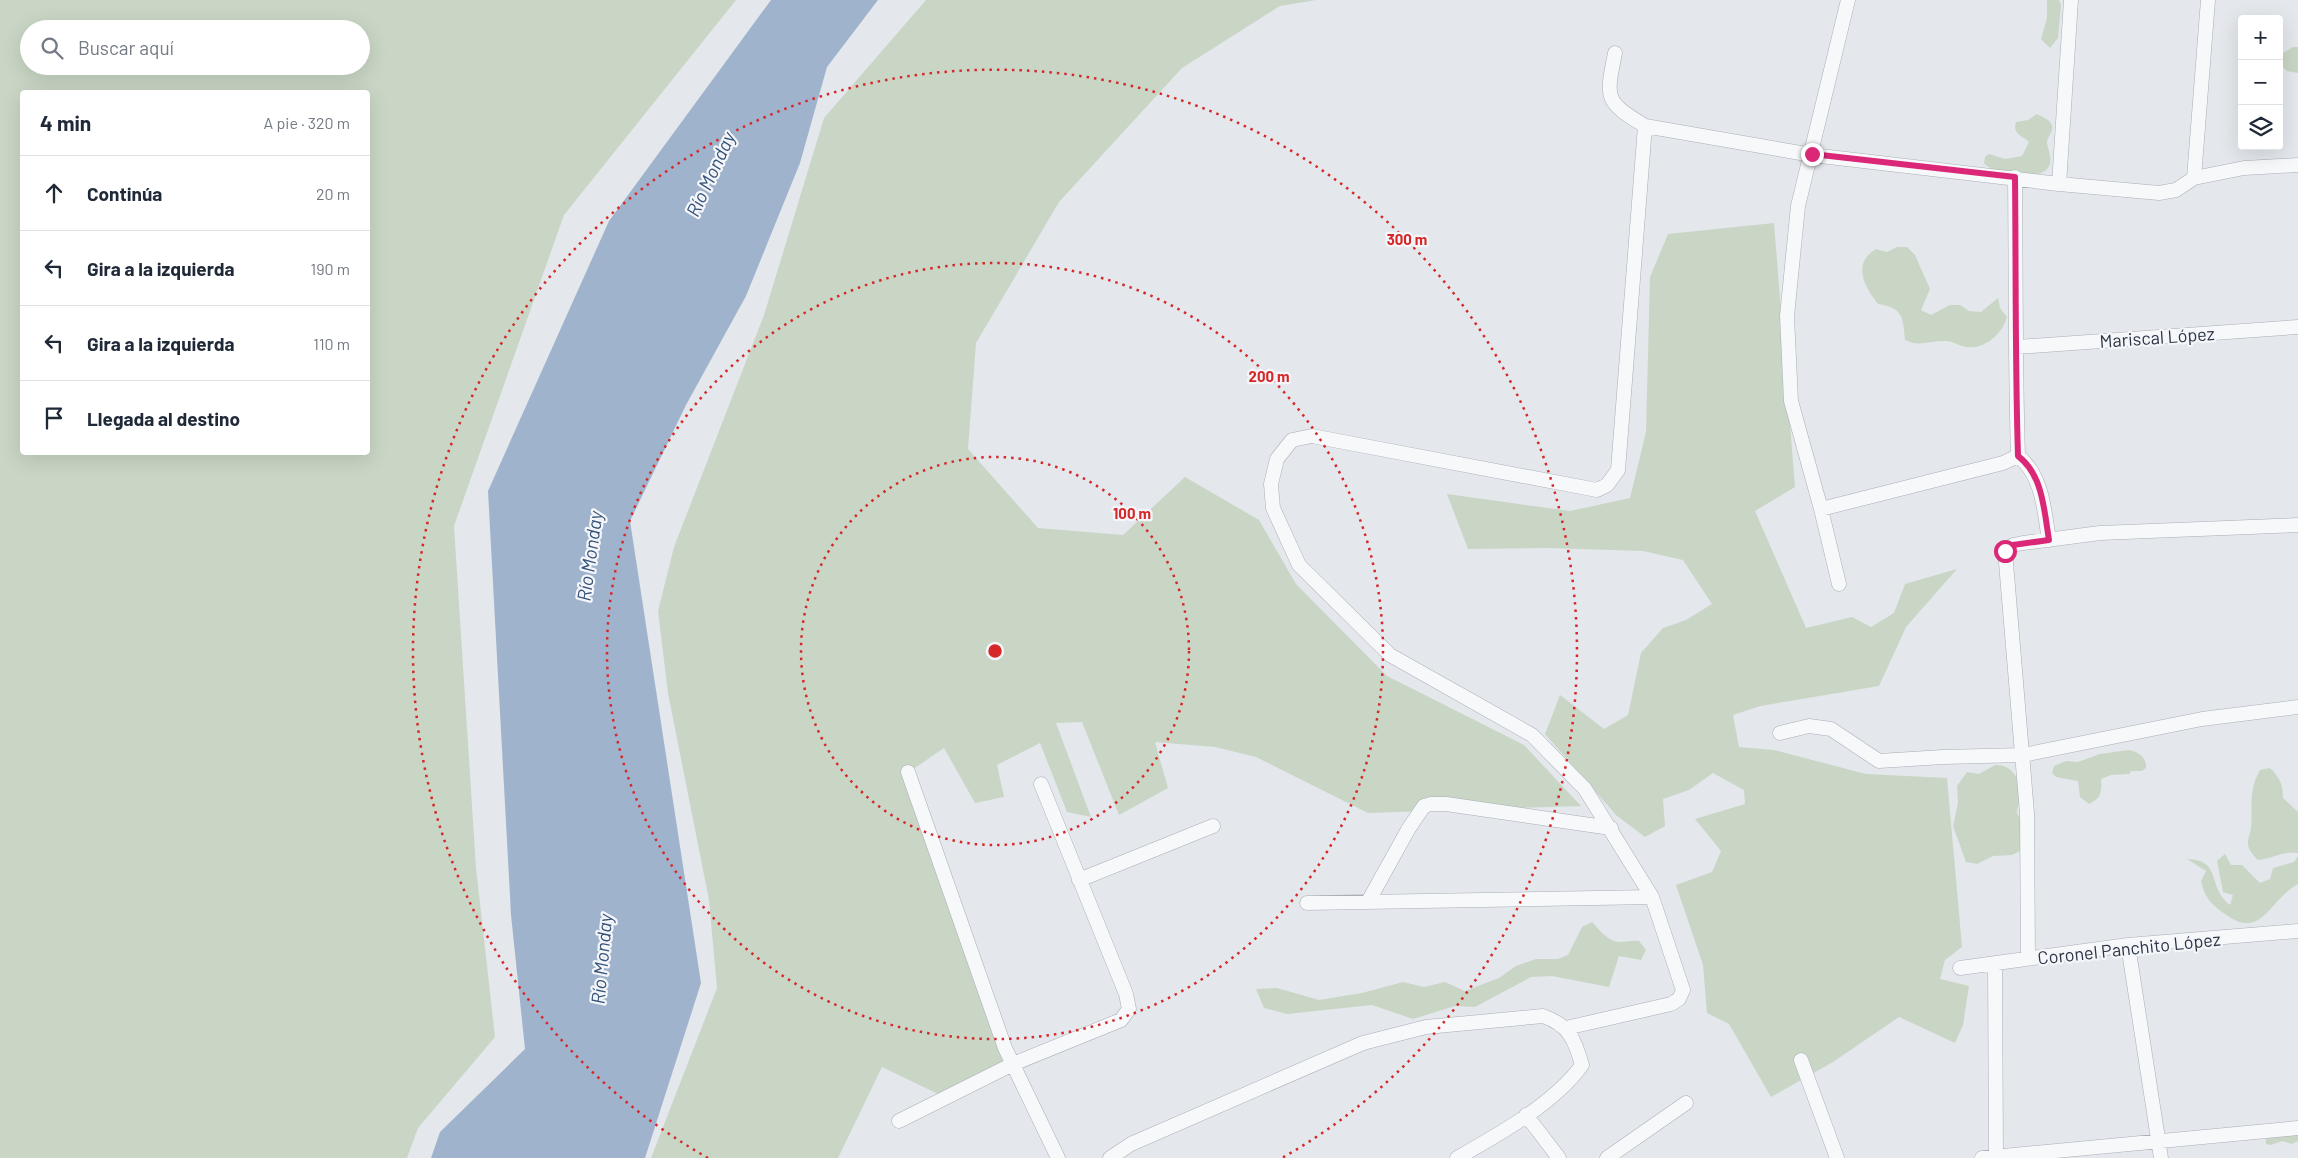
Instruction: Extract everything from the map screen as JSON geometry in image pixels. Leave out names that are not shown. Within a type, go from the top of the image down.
[{"type":"street","points":[[1839,584],[1791,401],[1786,316],[1798,206],[1848,0]]},
{"type":"street","points":[[2059,184],[2071,0]]},
{"type":"street","points":[[2194,178],[2208,0]]},
{"type":"street","points":[[1615,53],[1608,89],[1613,102],[1627,115],[1645,126],[1812,154],[2015,177],[2059,184],[2158,193],[2176,190],[2194,178],[2244,168],[2298,165]]},
{"type":"street","points":[[1566,1028],[1670,1004],[1679,999],[1683,990],[1652,897],[1611,828],[1585,789],[1532,735],[1390,655],[1300,565],[1273,508],[1271,484],[1277,458],[1292,440],[1312,436],[1597,490],[1607,485],[1618,470],[1645,126]]},
{"type":"street","points":[[2015,177],[2015,383],[2018,456],[2029,465],[2041,492],[2049,540]]},
{"type":"street","name":"Mariscal López","points":[[2016,347],[2298,327]]},
{"type":"street","points":[[1821,510],[2003,463],[2018,456]]},
{"type":"street","points":[[2028,958],[2027,813],[2005,551],[2013,545],[2100,533],[2298,525]]},
{"type":"street","points":[[1780,733],[1809,726],[1831,729],[1879,761],[1943,756],[2023,755],[2202,719],[2298,707]]},
{"type":"street","points":[[908,772],[1005,1048],[1058,1158]]},
{"type":"street","points":[[899,1121],[1013,1064],[1121,1020],[1129,1009],[1126,994],[1041,784]]},
{"type":"street","points":[[1369,900],[1409,828],[1424,806],[1446,804],[1611,828]]},
{"type":"street","points":[[1079,880],[1213,826]]},
{"type":"street","points":[[1307,903],[1369,900],[1652,897]]},
{"type":"street","name":"Coronel Panchito López","points":[[1960,968],[2128,945],[2298,931]]},
{"type":"street","points":[[2128,945],[2161,1158]]},
{"type":"street","points":[[1995,963],[1996,1156]]},
{"type":"street","points":[[1110,1158],[1131,1144],[1363,1042],[1426,1027],[1543,1016],[1556,1020],[1566,1028],[1578,1049],[1582,1065],[1572,1079],[1496,1136],[1457,1158]]},
{"type":"street","points":[[1802,1060],[1837,1158]]},
{"type":"street","points":[[1608,1158],[1686,1103]]},
{"type":"street","points":[[1526,1115],[1559,1158]]},
{"type":"street","points":[[1982,1158],[2298,1128]]},
{"type":"green space","points":[[0,0],[736,0],[564,215],[454,526],[476,868],[495,1037],[418,1128],[407,1158],[0,1158]]},
{"type":"green space","points":[[926,0],[1316,0],[1280,6],[1182,68],[1059,202],[976,343],[968,449],[1038,528],[1123,535],[1185,477],[1259,520],[1296,584],[1387,676],[1524,745],[1581,806],[1368,813],[1256,757],[1215,747],[1155,742],[1168,788],[1119,815],[1082,722],[1056,723],[1091,817],[1067,812],[1040,743],[997,765],[1004,797],[975,803],[944,748],[909,772],[1013,1064],[938,1094],[882,1067],[838,1158],[651,1158],[717,988],[709,900],[668,693],[658,611],[674,547],[764,315],[824,118]]},
{"type":"green space","points":[[2047,0],[2059,0],[2061,5],[2058,38],[2050,48],[2041,39],[2047,18]]},
{"type":"green space","points":[[2293,47],[2298,47],[2298,73],[2287,71],[2283,67],[2283,53]]},
{"type":"green space","points":[[2037,114],[2048,120],[2052,127],[2047,141],[2050,164],[2046,170],[2029,176],[2018,176],[1997,171],[1984,163],[1985,157],[1989,154],[2005,159],[2022,156],[2029,142],[2018,134],[2015,129],[2016,122],[2028,120]]},
{"type":"green space","points":[[1774,223],[1795,487],[1755,511],[1806,628],[1852,617],[1871,627],[1894,613],[1905,584],[1957,569],[1906,627],[1879,686],[1760,706],[1733,715],[1739,747],[1774,750],[1866,774],[1947,778],[1962,947],[1945,960],[1940,979],[1969,986],[1963,1025],[1955,1043],[1899,1017],[1833,1062],[1771,1097],[1729,1024],[1707,1013],[1703,965],[1676,885],[1712,872],[1721,851],[1695,819],[1745,804],[1744,790],[1713,773],[1689,790],[1663,799],[1665,826],[1645,837],[1616,815],[1545,734],[1560,695],[1604,729],[1628,715],[1641,653],[1663,628],[1686,620],[1712,604],[1683,560],[1643,551],[1548,548],[1468,549],[1447,494],[1570,511],[1630,498],[1646,432],[1650,277],[1668,234]]},
{"type":"green space","points":[[1897,247],[1907,247],[1915,255],[1930,289],[1921,310],[1931,315],[1950,305],[1960,305],[1969,311],[1981,312],[1998,298],[2000,308],[2007,317],[2002,329],[1986,343],[1973,347],[1947,341],[1920,343],[1905,340],[1900,315],[1892,308],[1878,304],[1868,290],[1862,268],[1864,261],[1876,249],[1887,252]]},
{"type":"green space","points":[[2129,750],[2142,756],[2146,768],[2142,771],[2131,771],[2129,774],[2111,775],[2101,779],[2100,794],[2096,800],[2089,804],[2080,797],[2078,781],[2056,777],[2052,773],[2054,766],[2066,761],[2078,762],[2100,754]]},
{"type":"green space","points":[[1995,765],[2001,765],[2011,770],[2019,785],[2020,799],[2017,813],[2023,823],[2022,850],[2012,855],[1993,856],[1977,864],[1966,862],[1953,826],[1958,803],[1957,786],[1967,772],[1979,774]]},
{"type":"green space","points":[[2270,768],[2280,781],[2283,798],[2298,812],[2298,853],[2293,852],[2258,860],[2248,846],[2251,830],[2252,792],[2260,770]]},
{"type":"green space","points":[[2225,854],[2231,865],[2242,865],[2260,883],[2270,879],[2273,868],[2294,862],[2298,856],[2298,884],[2287,891],[2263,916],[2255,921],[2246,923],[2235,920],[2218,909],[2208,899],[2201,881],[2206,871],[2187,859],[2198,860],[2206,864],[2213,875],[2218,890],[2230,905],[2233,895],[2223,892],[2217,861]]},
{"type":"green space","points":[[1592,922],[1611,939],[1619,942],[1639,941],[1646,950],[1641,960],[1619,956],[1609,987],[1552,976],[1531,977],[1475,1007],[1455,1006],[1413,1019],[1372,1005],[1287,1014],[1264,1008],[1256,989],[1277,988],[1319,1000],[1362,993],[1403,982],[1424,987],[1445,982],[1465,991],[1499,978],[1516,966],[1536,959],[1558,959],[1568,955],[1582,927]]},
{"type":"green space","points":[[2298,1131],[2298,1141],[2292,1144],[2282,1141],[2271,1145],[2266,1144],[2266,1139]]},
{"type":"water","name":"Río Monday","points":[[771,0],[878,0],[827,67],[800,163],[746,296],[686,405],[630,521],[701,983],[645,1158],[431,1158],[440,1132],[525,1049],[511,915],[488,491],[609,221]]},
{"type":"route","points":[[1812,154],[2015,177],[2015,383],[2018,456],[2029,465],[2041,492],[2049,540],[2013,545],[2005,551]]}]
